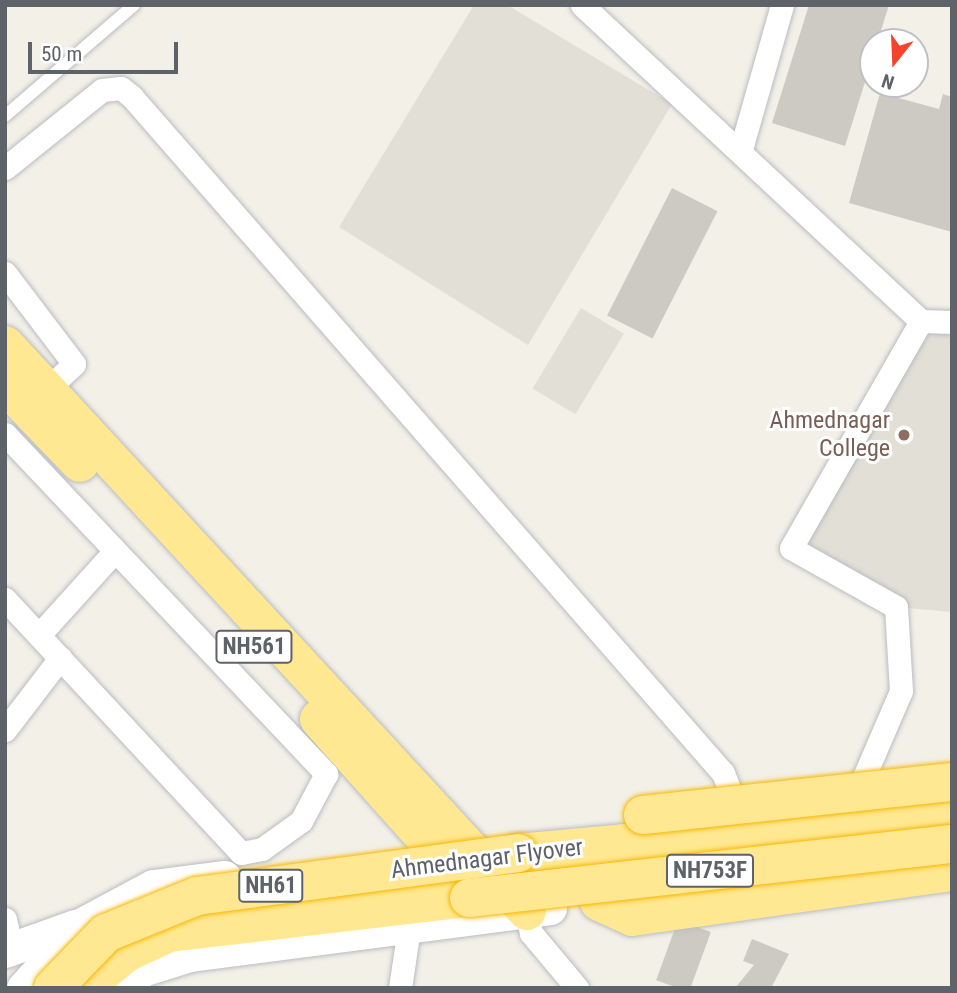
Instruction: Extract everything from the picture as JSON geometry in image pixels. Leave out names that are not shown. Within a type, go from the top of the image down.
[{"type":"highway","points":[[5,345],[47,389],[446,844]]},
{"type":"highway","name":"NH561","points":[[5,385],[446,844],[506,914]]},
{"type":"highway","points":[[585,831],[643,815],[952,782]]},
{"type":"highway","name":"Ahmednagar Flyover","points":[[53,988],[106,933],[197,896],[519,853],[952,813]]},
{"type":"highway","name":"Ahmednagar Flyover","points":[[85,988],[126,953],[169,933],[506,914],[952,844]]},
{"type":"highway","points":[[615,909],[952,872]]},
{"type":"street","points":[[582,5],[741,149],[921,321],[952,322]]},
{"type":"street","points":[[741,149],[782,5]]},
{"type":"street","points":[[5,168],[102,90],[121,88],[132,97],[723,773],[739,814]]},
{"type":"street","points":[[5,273],[74,363],[47,389]]},
{"type":"street","points":[[854,802],[901,691],[896,607],[791,548],[921,321]]},
{"type":"street","points":[[5,434],[326,774],[302,821],[262,849],[241,853],[5,599]]},
{"type":"street","points":[[39,635],[115,551]]},
{"type":"street","points":[[5,730],[60,658]]},
{"type":"street","points":[[7,940],[80,925],[153,886],[446,844],[952,791]]},
{"type":"street","points":[[124,988],[142,970],[190,955],[506,914],[615,909],[952,859]]},
{"type":"street","points":[[506,914],[577,988]]},
{"type":"street","points":[[23,988],[80,925]]},
{"type":"street","points":[[400,988],[409,928]]},
{"type":"lane","points":[[5,116],[134,5]]},
{"type":"shaded area","points":[[474,5],[507,5],[672,104],[528,345],[339,227]]},
{"type":"shaded area","points":[[581,308],[624,334],[575,414],[533,389]]},
{"type":"shaded area","name":"Ahmednagar College","points":[[921,321],[952,322],[952,612],[896,607],[791,548]]},
{"type":"building","points":[[809,5],[889,5],[882,28],[859,28],[860,98],[845,146],[772,123]]},
{"type":"building","points":[[943,94],[952,97],[952,232],[849,203],[879,98],[898,98],[939,109]]},
{"type":"building","points":[[672,188],[717,211],[653,339],[607,315]]},
{"type":"building","points":[[678,920],[711,932],[690,988],[678,988],[656,980]]},
{"type":"building","points":[[752,939],[789,954],[771,988],[735,988],[754,965],[743,961]]},
{"type":"place","name":"Ahmednagar College","points":[[904,435]]}]
